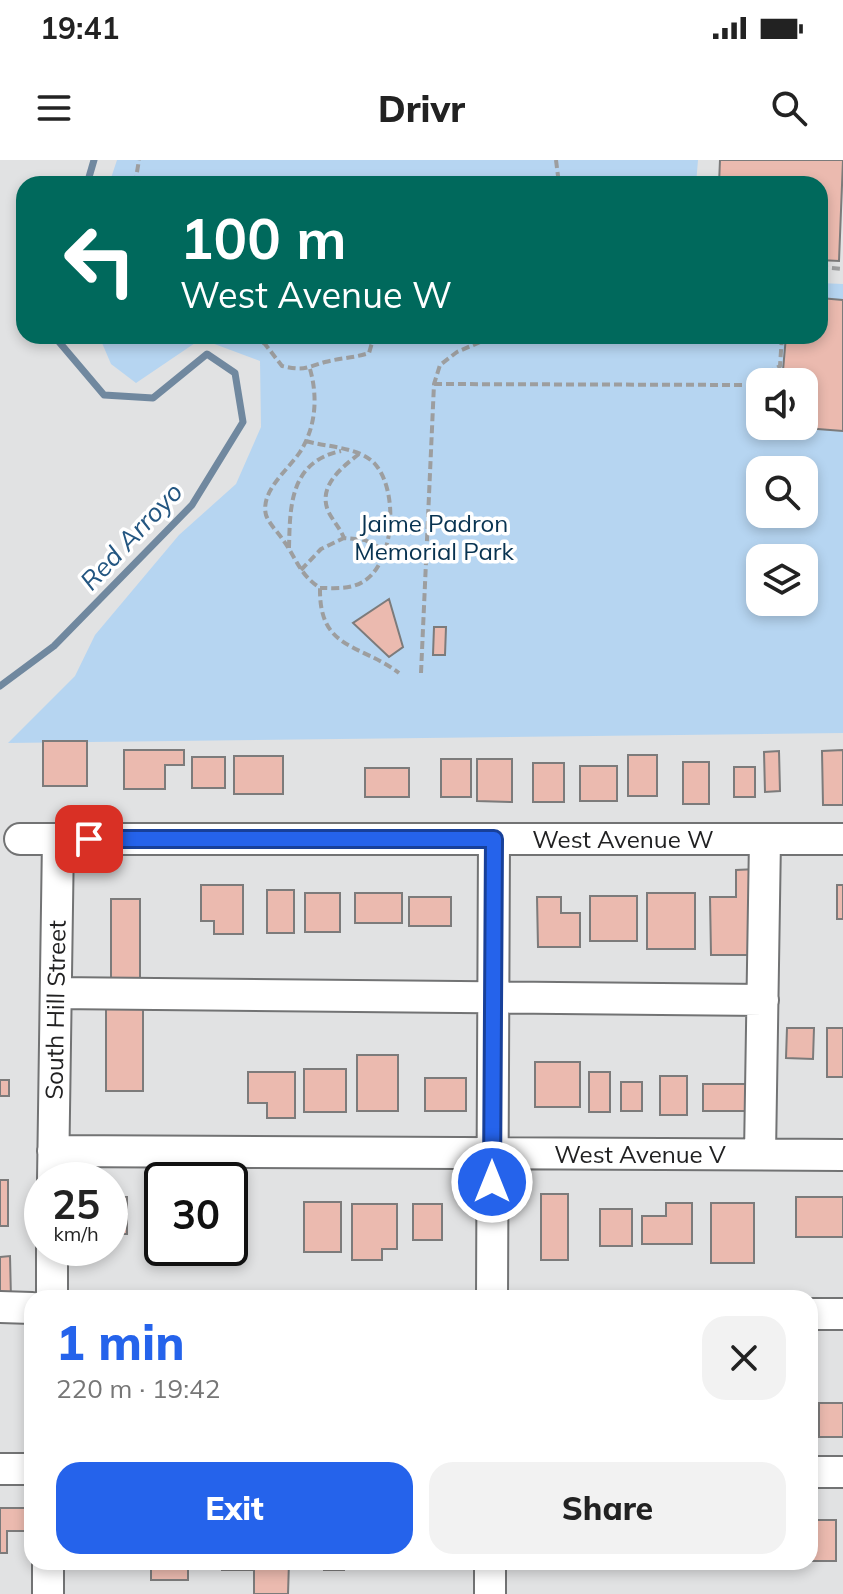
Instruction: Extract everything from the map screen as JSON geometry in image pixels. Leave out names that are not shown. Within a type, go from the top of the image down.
[{"type":"street","name":"West Avenue W","points":[[20,839],[843,839]]},
{"type":"street","name":"South Hill Street","points":[[53,1162],[58,839]]},
{"type":"street","points":[[492,1290],[494,839]]},
{"type":"street","points":[[760,1154],[765,839]]},
{"type":"street","points":[[56,993],[763,1000]]},
{"type":"street","name":"West Avenue V","points":[[128,1164],[492,1153],[843,1155]]},
{"type":"street","points":[[52,1266],[52,1290]]},
{"type":"street","points":[[0,1307],[24,1308]]},
{"type":"street","points":[[818,1314],[843,1314]]},
{"type":"street","points":[[0,1469],[24,1469]]},
{"type":"street","points":[[818,1472],[843,1472]]},
{"type":"street","points":[[48,1570],[48,1594]]},
{"type":"street","points":[[490,1570],[490,1594]]},
{"type":"path","points":[[265,344],[282,366],[310,369],[323,362],[369,353],[372,344]]},
{"type":"path","points":[[421,673],[434,384],[440,365],[457,352],[476,344]]},
{"type":"path","points":[[434,384],[747,385],[780,366],[781,344]]},
{"type":"path","points":[[306,441],[359,454],[375,464],[387,491],[391,527],[379,564],[369,577],[344,588],[320,588],[306,578],[266,516],[265,502],[270,491],[310,431],[316,389],[310,369]]},
{"type":"path","points":[[289,550],[292,500],[297,483],[314,462],[327,454],[344,450]]},
{"type":"path","points":[[344,538],[328,512],[326,494],[330,482],[341,468],[359,454]]},
{"type":"path","points":[[301,570],[321,549],[344,538],[365,540],[384,550]]},
{"type":"path","points":[[320,588],[320,608],[325,623],[335,637],[399,673]]},
{"type":"green space","points":[[117,160],[698,160],[697,176],[112,176]]},
{"type":"green space","name":"Jaime Padron Memorial Park","points":[[828,283],[843,284],[843,733],[8,743],[75,676],[95,635],[179,535],[236,484],[261,427],[260,361],[214,344],[828,344]]},
{"type":"green space","name":"Jaime Padron Memorial Park","points":[[102,344],[194,344],[136,383],[111,364]]},
{"type":"building","points":[[720,160],[843,160],[839,261],[828,260],[828,176],[719,176]]},
{"type":"building","points":[[828,299],[843,300],[843,431],[818,429],[818,368],[783,368],[785,344],[828,344]]},
{"type":"building","points":[[389,599],[403,647],[389,657],[353,623]]},
{"type":"building","points":[[434,627],[446,627],[445,655],[433,655]]},
{"type":"building","points":[[43,741],[87,741],[87,786],[43,786]]},
{"type":"building","points":[[124,750],[184,750],[184,765],[165,765],[165,789],[124,789]]},
{"type":"building","points":[[843,750],[843,805],[823,805],[822,751]]},
{"type":"building","points":[[779,751],[780,791],[765,792],[764,752]]},
{"type":"building","points":[[628,755],[657,755],[657,796],[628,796]]},
{"type":"building","points":[[234,756],[283,756],[283,794],[234,794]]},
{"type":"building","points":[[192,757],[225,757],[225,788],[192,788]]},
{"type":"building","points":[[441,759],[471,759],[471,797],[441,797]]},
{"type":"building","points":[[477,759],[512,759],[512,802],[477,801]]},
{"type":"building","points":[[683,762],[709,762],[709,804],[683,804]]},
{"type":"building","points":[[533,763],[564,763],[564,802],[533,802]]},
{"type":"building","points":[[580,766],[617,766],[617,801],[580,801]]},
{"type":"building","points":[[734,767],[755,767],[755,797],[734,797]]},
{"type":"building","points":[[365,768],[409,768],[409,797],[365,797]]},
{"type":"building","points":[[757,869],[757,955],[711,955],[710,897],[736,897],[736,870]]},
{"type":"building","points":[[201,885],[243,885],[243,934],[214,934],[214,921],[201,921]]},
{"type":"building","points":[[837,885],[843,885],[843,919],[837,919]]},
{"type":"building","points":[[267,890],[294,890],[294,933],[267,933]]},
{"type":"building","points":[[305,893],[340,893],[340,932],[305,932]]},
{"type":"building","points":[[355,893],[402,893],[402,923],[355,923]]},
{"type":"building","points":[[647,893],[695,893],[695,949],[647,949]]},
{"type":"building","points":[[590,896],[637,896],[637,941],[590,941]]},
{"type":"building","points":[[409,897],[451,897],[451,926],[409,926]]},
{"type":"building","points":[[537,897],[561,897],[561,913],[580,913],[580,947],[538,947]]},
{"type":"building","points":[[111,899],[140,899],[140,982],[111,982]]},
{"type":"building","points":[[106,1007],[143,1007],[143,1091],[106,1091]]},
{"type":"building","points":[[787,1028],[814,1028],[813,1059],[786,1058]]},
{"type":"building","points":[[827,1028],[843,1028],[843,1077],[827,1077]]},
{"type":"building","points":[[357,1055],[398,1055],[398,1111],[357,1111]]},
{"type":"building","points":[[535,1062],[580,1062],[580,1107],[535,1107]]},
{"type":"building","points":[[304,1069],[346,1069],[346,1112],[304,1112]]},
{"type":"building","points":[[248,1072],[295,1072],[295,1118],[267,1118],[267,1103],[248,1103]]},
{"type":"building","points":[[589,1072],[610,1072],[610,1112],[589,1112]]},
{"type":"building","points":[[660,1076],[687,1076],[687,1115],[660,1115]]},
{"type":"building","points":[[425,1078],[466,1078],[466,1111],[425,1111]]},
{"type":"building","points":[[0,1080],[9,1080],[9,1096],[0,1096]]},
{"type":"building","points":[[621,1082],[642,1082],[642,1111],[621,1111]]},
{"type":"building","points":[[703,1084],[746,1084],[746,1111],[703,1111]]},
{"type":"building","points":[[0,1180],[8,1180],[8,1226],[0,1226]]},
{"type":"building","points":[[541,1194],[568,1194],[568,1260],[541,1260]]},
{"type":"building","points":[[796,1197],[843,1197],[843,1237],[796,1237]]},
{"type":"building","points":[[304,1202],[341,1202],[341,1252],[304,1252]]},
{"type":"building","points":[[666,1203],[692,1203],[692,1244],[642,1244],[642,1216],[666,1216]]},
{"type":"building","points":[[711,1203],[754,1203],[754,1263],[711,1263]]},
{"type":"building","points":[[352,1204],[397,1204],[397,1249],[382,1249],[382,1260],[352,1260]]},
{"type":"building","points":[[413,1204],[442,1204],[442,1240],[413,1240]]},
{"type":"building","points":[[600,1209],[632,1209],[632,1246],[600,1246]]},
{"type":"building","points":[[10,1256],[11,1299],[0,1299],[0,1257]]},
{"type":"building","points":[[819,1403],[843,1403],[843,1437],[819,1437]]},
{"type":"building","points":[[0,1508],[24,1508],[24,1531],[7,1531],[7,1553],[0,1553]]},
{"type":"building","points":[[818,1520],[836,1520],[836,1561],[818,1561]]},
{"type":"building","points":[[151,1570],[188,1570],[188,1580],[151,1580]]},
{"type":"building","points":[[254,1570],[289,1570],[288,1594],[254,1594]]},
{"type":"waterway","name":"Red Arroyo","points":[[89,176],[94,160]]},
{"type":"waterway","name":"Red Arroyo","points":[[0,686],[54,646],[192,505],[243,422],[235,373],[207,354],[153,398],[104,395],[61,344]]},
{"type":"route","points":[[89,839],[494,839],[492,1182]]}]
